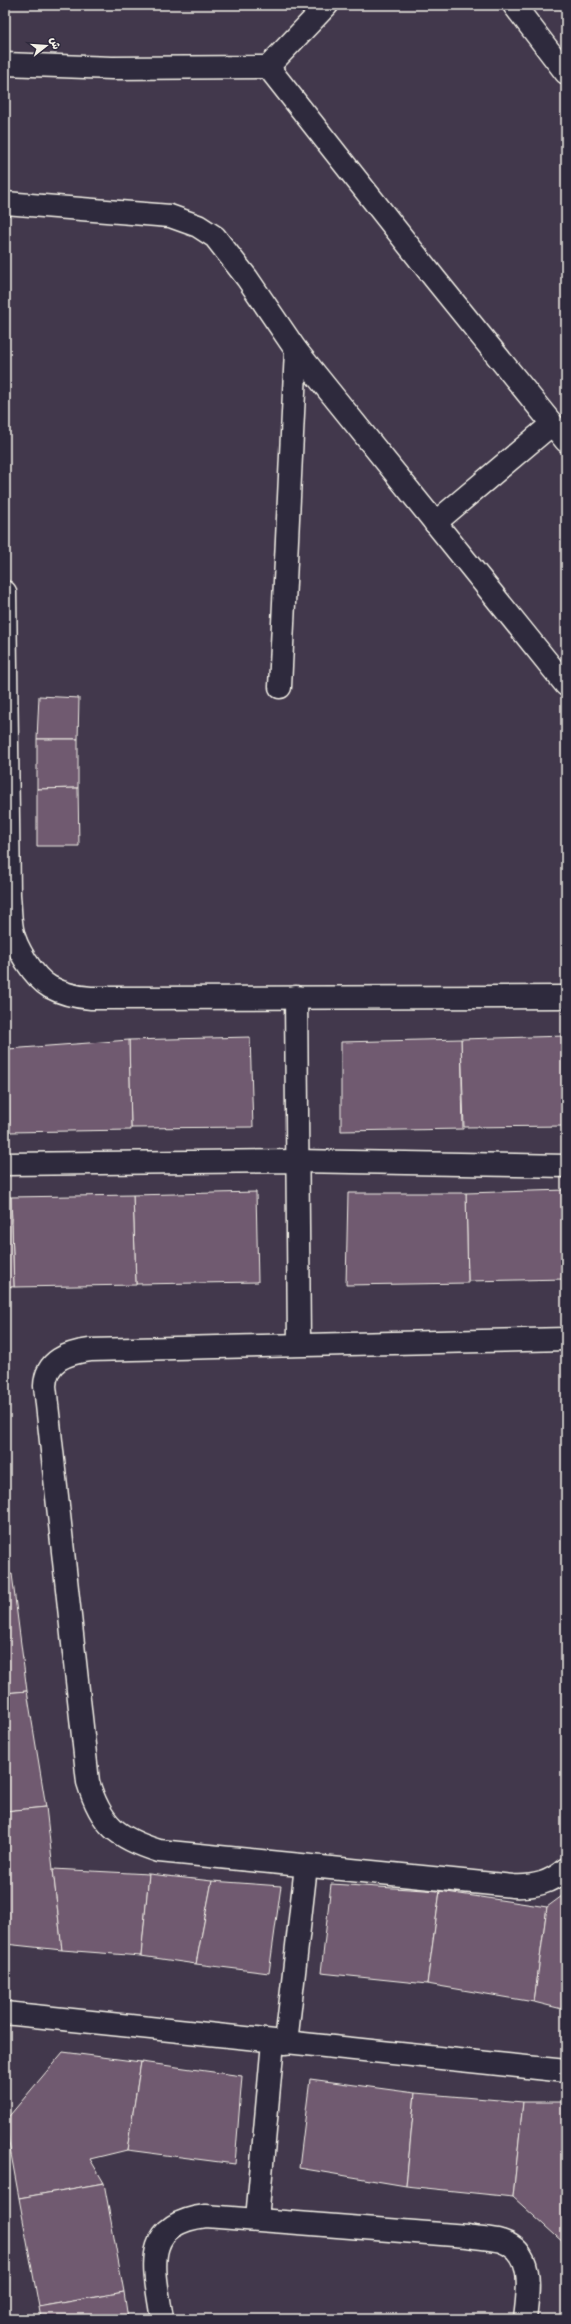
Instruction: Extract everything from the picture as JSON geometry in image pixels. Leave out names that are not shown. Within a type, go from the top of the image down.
[{"type":"street","points":[[5,64],[112,68],[268,67],[327,5]]},
{"type":"street","points":[[514,5],[566,73]]},
{"type":"street","points":[[268,67],[435,279],[566,441]]},
{"type":"street","points":[[5,203],[170,216],[198,226],[215,237],[247,278],[296,350],[566,685]]},
{"type":"street","points":[[280,687],[296,350]]},
{"type":"street","points":[[435,523],[552,424]]},
{"type":"street","points":[[5,592],[9,895],[12,929],[17,947],[49,986],[78,997],[566,997]]},
{"type":"street","points":[[296,997],[299,1344]]},
{"type":"street","points":[[5,1164],[297,1161],[566,1166]]},
{"type":"street","points":[[566,1339],[299,1344],[77,1352],[52,1363],[46,1376],[45,1386],[88,1782],[94,1801],[103,1819],[136,1844],[159,1851],[530,1887],[545,1883],[566,1869]]},
{"type":"street","points":[[256,2219],[279,2043],[306,1866]]},
{"type":"street","points":[[5,2013],[279,2043],[566,2071]]},
{"type":"street","points":[[162,2319],[154,2263],[158,2246],[169,2230],[190,2219],[206,2216],[467,2236],[502,2242],[512,2246],[520,2253],[527,2270],[525,2319]]},
{"type":"building","points":[[39,696],[79,698],[78,739],[37,739]]},
{"type":"building","points":[[37,739],[78,739],[78,788],[37,789]]},
{"type":"building","points":[[78,788],[79,846],[37,846],[37,789]]},
{"type":"building","points":[[566,1036],[566,1126],[464,1127],[461,1039]]},
{"type":"building","points":[[250,1037],[253,1127],[131,1128],[129,1040]]},
{"type":"building","points":[[461,1039],[463,1129],[341,1131],[341,1042]]},
{"type":"building","points":[[129,1040],[131,1130],[9,1132],[8,1049]]},
{"type":"building","points":[[5,1049],[8,1049],[9,1132],[5,1132]]},
{"type":"building","points":[[566,1190],[566,1279],[468,1281],[466,1193]]},
{"type":"building","points":[[256,1192],[258,1282],[136,1284],[133,1195]]},
{"type":"building","points":[[348,1193],[466,1193],[468,1283],[346,1285]]},
{"type":"building","points":[[133,1195],[136,1285],[14,1287],[11,1197]]},
{"type":"building","points":[[5,1196],[11,1197],[14,1287],[5,1286]]},
{"type":"building","points":[[12,1574],[27,1691],[5,1693],[5,1575]]},
{"type":"building","points":[[27,1691],[46,1807],[5,1811],[5,1693]]},
{"type":"building","points":[[46,1807],[62,1950],[5,1944],[5,1811]]},
{"type":"building","points":[[53,1869],[149,1874],[141,1956],[62,1950]]},
{"type":"building","points":[[149,1874],[212,1881],[196,1964],[141,1956]]},
{"type":"building","points":[[212,1881],[281,1886],[269,1973],[196,1964]]},
{"type":"building","points":[[331,1884],[440,1891],[427,1984],[321,1973]]},
{"type":"building","points":[[440,1891],[547,1907],[534,2002],[427,1984]]},
{"type":"building","points":[[566,1893],[566,2010],[534,2002],[547,1907]]},
{"type":"building","points":[[63,2052],[141,2062],[127,2150],[90,2159],[104,2183],[19,2198],[5,2121]]},
{"type":"building","points":[[141,2062],[242,2076],[235,2164],[127,2150]]},
{"type":"building","points":[[310,2079],[415,2093],[406,2186],[299,2168]]},
{"type":"building","points":[[415,2093],[523,2102],[513,2197],[406,2186]]},
{"type":"building","points":[[523,2102],[566,2102],[566,2245],[513,2197]]},
{"type":"building","points":[[104,2183],[124,2292],[39,2307],[19,2198]]},
{"type":"building","points":[[124,2292],[128,2319],[41,2319],[39,2307]]}]
